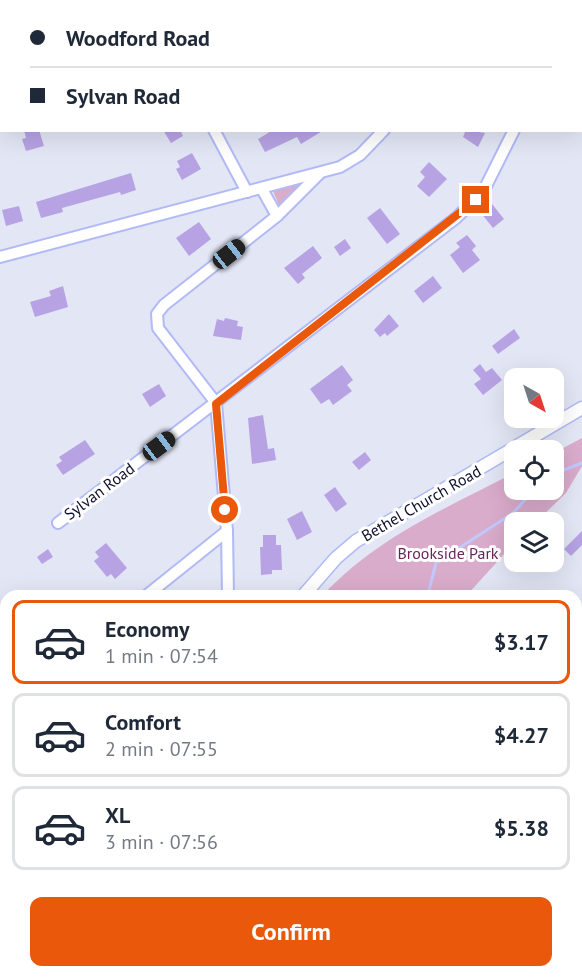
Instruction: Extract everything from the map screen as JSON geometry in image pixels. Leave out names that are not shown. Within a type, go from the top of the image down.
[{"type":"street","points":[[215,132],[247,192]]},
{"type":"street","points":[[0,257],[319,174],[340,167],[360,155],[382,132]]},
{"type":"street","name":"Sylvan Road","points":[[58,522],[216,404],[476,200],[490,181],[512,132]]},
{"type":"street","points":[[228,590],[227,531],[216,404],[158,328],[157,314],[164,305],[277,216],[319,174]]},
{"type":"street","points":[[262,189],[277,216]]},
{"type":"street","name":"Bethel Church Road","points":[[308,590],[336,558],[356,541],[582,408]]},
{"type":"street","points":[[153,590],[227,531]]},
{"type":"green space","points":[[306,183],[280,208],[273,191]]},
{"type":"green space","name":"Brookside Park","points":[[582,438],[582,466],[564,495],[564,448]]},
{"type":"green space","name":"Brookside Park","points":[[504,478],[504,500],[559,500],[546,512],[504,512],[504,554],[472,590],[328,590],[366,556],[437,512]]},
{"type":"building","points":[[24,132],[40,132],[44,146],[26,151],[22,139],[26,138]]},
{"type":"building","points":[[164,132],[181,132],[183,136],[171,143]]},
{"type":"building","points":[[270,132],[321,132],[301,144],[297,137],[265,152],[258,139]]},
{"type":"building","points":[[465,132],[485,133],[478,147],[463,137]]},
{"type":"building","points":[[192,153],[201,169],[182,180],[176,169],[180,167],[177,161]]},
{"type":"building","points":[[429,162],[447,179],[429,197],[417,186],[425,177],[420,172]]},
{"type":"building","points":[[131,173],[136,190],[121,195],[120,192],[62,208],[63,212],[41,218],[36,202]]},
{"type":"building","points":[[492,204],[504,219],[493,228],[481,213]]},
{"type":"building","points":[[19,206],[23,221],[6,226],[2,210]]},
{"type":"building","points":[[380,208],[400,234],[387,244],[367,218]]},
{"type":"building","points":[[199,222],[211,239],[189,256],[176,238]]},
{"type":"building","points":[[467,235],[476,246],[472,250],[480,260],[463,273],[450,255],[460,247],[456,243]]},
{"type":"building","points":[[345,239],[351,248],[340,256],[334,247]]},
{"type":"building","points":[[313,246],[322,258],[302,274],[305,278],[298,284],[284,268]]},
{"type":"building","points":[[433,276],[442,288],[423,303],[414,291]]},
{"type":"building","points":[[63,286],[68,307],[35,317],[30,302],[51,296],[49,291]]},
{"type":"building","points":[[389,314],[399,326],[387,336],[385,333],[380,337],[374,330]]},
{"type":"building","points":[[225,318],[238,321],[237,326],[243,327],[241,340],[213,336],[217,319],[224,321]]},
{"type":"building","points":[[514,329],[520,338],[498,354],[492,346]]},
{"type":"building","points":[[480,364],[486,372],[492,368],[502,380],[483,395],[474,384],[481,379],[473,370]]},
{"type":"building","points":[[342,365],[353,380],[347,385],[352,391],[333,405],[329,399],[321,404],[310,389]]},
{"type":"building","points":[[159,384],[166,396],[150,407],[142,394]]},
{"type":"building","points":[[263,415],[268,449],[274,448],[276,460],[252,464],[248,418]]},
{"type":"building","points":[[85,440],[95,454],[63,475],[56,465],[62,461],[59,457]]},
{"type":"building","points":[[365,452],[371,460],[359,470],[352,462]]},
{"type":"building","points":[[335,487],[347,504],[336,512],[324,495]]},
{"type":"building","points":[[302,511],[312,532],[297,540],[287,519]]},
{"type":"building","points":[[582,531],[582,545],[571,556],[564,549]]},
{"type":"building","points":[[263,535],[276,535],[276,545],[281,545],[282,570],[272,570],[272,574],[261,575],[260,547],[263,547]]},
{"type":"building","points":[[106,543],[127,568],[115,579],[111,574],[107,577],[94,561],[99,557],[95,552]]},
{"type":"building","points":[[48,549],[53,557],[42,564],[37,557]]},
{"type":"waterway","points":[[564,470],[582,463]]},
{"type":"waterway","points":[[429,590],[436,563],[513,513],[525,500]]},
{"type":"route","points":[[225,510],[216,404],[446,226],[476,200]]}]
